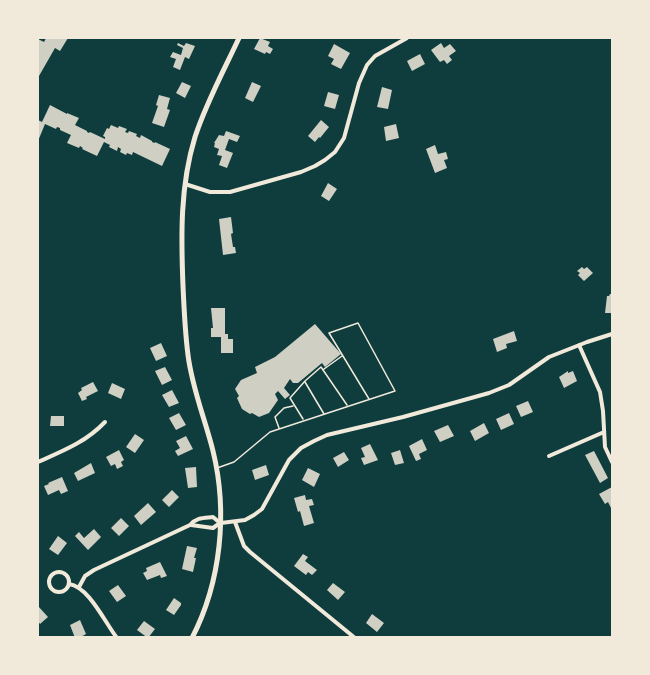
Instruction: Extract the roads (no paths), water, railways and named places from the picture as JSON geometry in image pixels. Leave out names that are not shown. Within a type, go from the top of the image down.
[{"type":"main road","points":[[192,638],[214,580],[220,502],[212,449],[188,357],[182,237],[184,184],[199,128],[239,38]]},
{"type":"street","points":[[184,184],[210,192],[230,192],[301,172],[325,160],[335,152],[344,138],[359,84],[367,65],[375,56],[407,38]]},
{"type":"street","points":[[190,525],[213,528],[220,523],[245,520],[254,515],[262,509],[289,460],[301,448],[327,435],[489,393],[509,385],[549,357],[612,334]]},
{"type":"street","points":[[579,345],[600,392],[605,447],[612,462]]},
{"type":"street","points":[[38,462],[81,442],[105,422]]},
{"type":"street","points":[[549,456],[604,432]]},
{"type":"street","points":[[79,586],[94,570],[190,525],[194,520],[213,517],[220,523]]},
{"type":"street","points":[[235,522],[246,549],[356,638]]},
{"type":"street","points":[[58,572],[66,575],[69,584],[66,590],[58,592],[51,588],[48,582],[50,576],[58,572]]},
{"type":"street","points":[[69,584],[79,586],[88,594],[117,638]]},
{"type":"lane","points":[[216,468],[234,462],[270,432],[279,428],[395,391],[358,323],[329,333],[369,399]]},
{"type":"lane","points":[[323,370],[343,355]]},
{"type":"lane","points":[[303,421],[290,398],[321,367],[348,406]]},
{"type":"lane","points":[[305,381],[324,414]]},
{"type":"lane","points":[[279,428],[275,417],[284,408],[294,406]]}]
